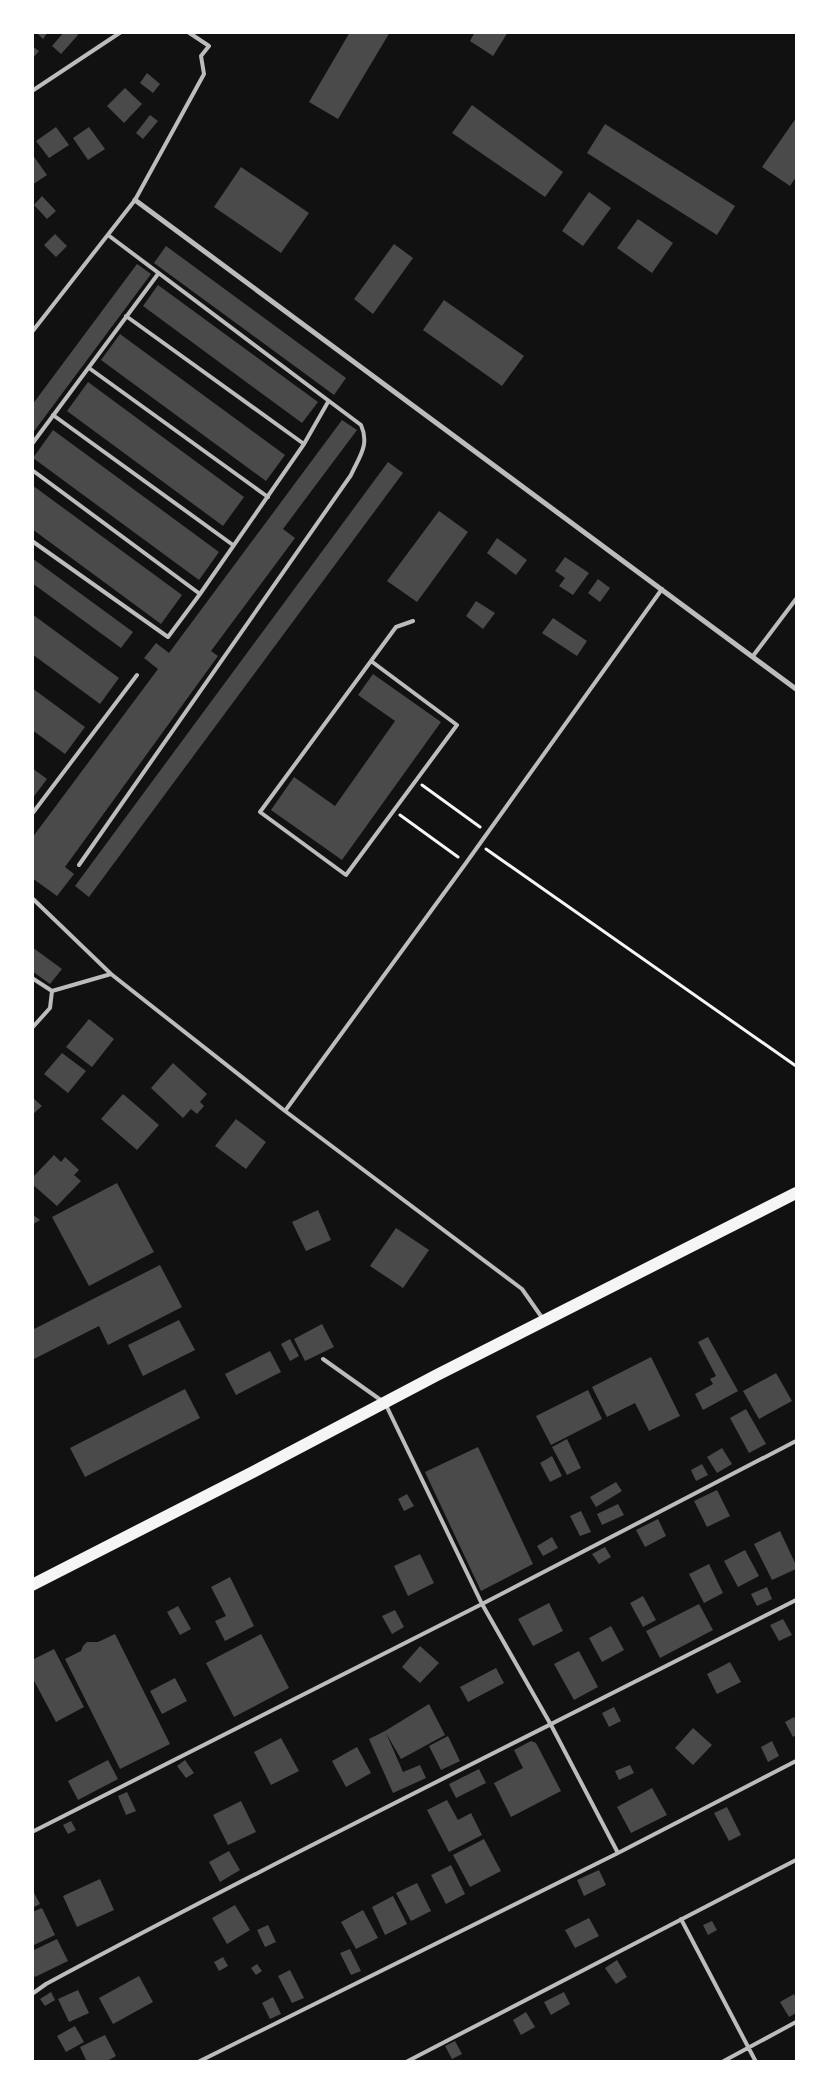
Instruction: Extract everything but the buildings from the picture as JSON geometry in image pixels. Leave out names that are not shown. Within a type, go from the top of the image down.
[{"type":"main road","points":[[32,1585],[796,1193]]},
{"type":"street","points":[[135,200],[796,689]]},
{"type":"lane","points":[[32,91],[121,32]]},
{"type":"lane","points":[[32,332],[135,200],[204,74],[201,56],[209,46],[188,32]]},
{"type":"lane","points":[[79,865],[351,475],[363,450],[366,436],[361,425],[108,235]]},
{"type":"lane","points":[[32,444],[158,274]]},
{"type":"lane","points":[[126,316],[304,444]]},
{"type":"lane","points":[[89,368],[268,497]]},
{"type":"lane","points":[[32,541],[168,638],[304,444],[328,402]]},
{"type":"lane","points":[[53,415],[233,545]]},
{"type":"lane","points":[[32,470],[200,594]]},
{"type":"lane","points":[[285,1111],[662,590]]},
{"type":"lane","points":[[753,656],[796,600]]},
{"type":"lane","points":[[371,660],[457,725],[346,875],[260,812],[371,660],[396,627],[413,622]]},
{"type":"lane","points":[[32,814],[137,676]]},
{"type":"lane","points":[[32,898],[111,974],[285,1111],[522,1289],[544,1321]]},
{"type":"lane","points":[[52,992],[111,974]]},
{"type":"lane","points":[[32,978],[52,992]]},
{"type":"lane","points":[[32,1028],[50,1008],[52,992]]},
{"type":"lane","points":[[324,1359],[385,1404],[482,1604],[551,1725],[618,1853]]},
{"type":"lane","points":[[32,1832],[482,1604],[796,1441]]},
{"type":"lane","points":[[32,1994],[46,1984],[210,1896],[796,1600]]},
{"type":"lane","points":[[198,2062],[618,1853],[796,1762]]},
{"type":"lane","points":[[406,2062],[796,1860]]},
{"type":"lane","points":[[681,1919],[756,2062]]},
{"type":"lane","points":[[722,2062],[796,2022]]},
{"type":"path","points":[[416,780],[488,832]]},
{"type":"path","points":[[393,811],[466,863]]},
{"type":"path","points":[[479,845],[796,1066]]}]
